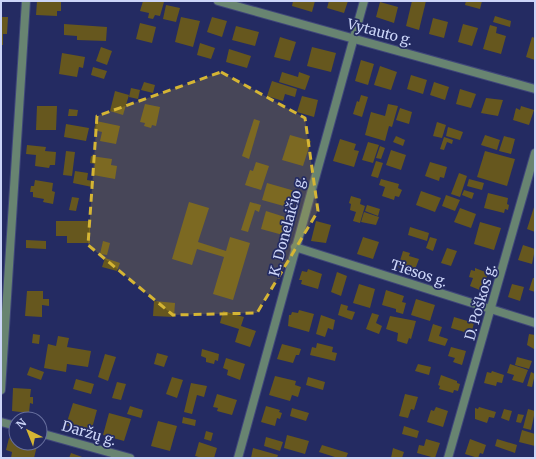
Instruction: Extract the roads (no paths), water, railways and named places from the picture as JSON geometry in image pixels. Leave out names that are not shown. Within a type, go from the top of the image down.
[{"type":"street","points":[[1,390],[26,1]]},
{"type":"street","name":"Vytauto g.","points":[[218,1],[535,88]]},
{"type":"street","name":"K. Donelaičio g.","points":[[238,458],[364,1]]},
{"type":"street","name":"D. Poškos g.","points":[[448,458],[492,310],[535,153]]},
{"type":"street","name":"Tiesos g.","points":[[295,248],[535,323]]},
{"type":"street","name":"Daržų g.","points":[[48,435],[130,458]]}]
